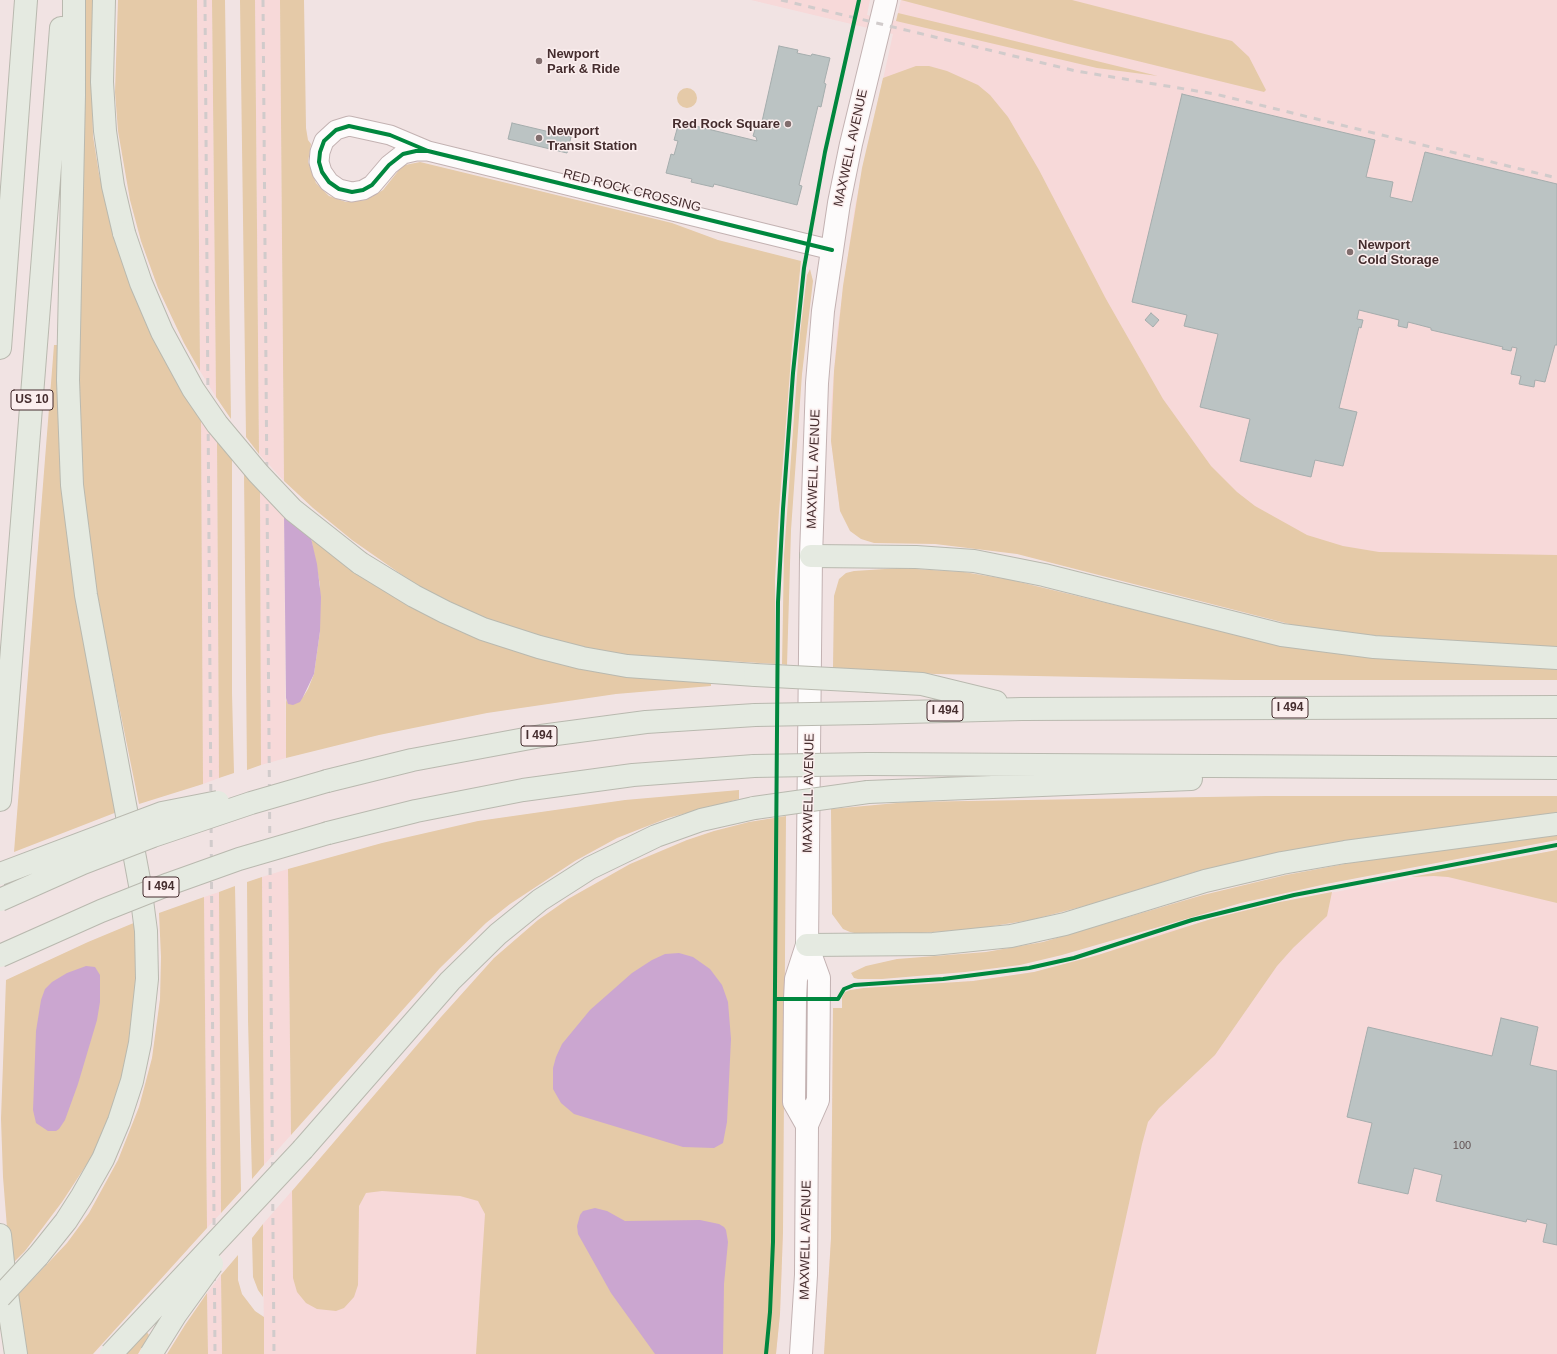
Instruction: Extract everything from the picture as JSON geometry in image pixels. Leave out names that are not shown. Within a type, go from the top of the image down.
[{"type":"highway","points":[[0,348],[26,0]]},
{"type":"highway","name":"US 10","points":[[0,800],[63,0]]},
{"type":"highway","points":[[0,1297],[38,1256],[62,1226],[82,1196],[103,1159],[119,1121],[130,1089],[139,1050],[147,979],[146,931],[140,885],[85,588],[72,486],[68,380],[74,0]]},
{"type":"highway","points":[[104,0],[102,64],[104,118],[110,170],[124,233],[141,283],[162,332],[193,388],[217,424],[258,473],[316,530],[360,563],[414,596],[483,629],[546,649],[627,666],[922,684],[1022,708]]},
{"type":"highway","points":[[811,556],[916,557],[974,561],[1038,573],[1282,634],[1374,647],[1557,658]]},
{"type":"highway","name":"I 494","points":[[0,900],[153,836],[252,803],[327,781],[412,760],[541,736],[669,720],[755,715],[1022,708],[1557,707]]},
{"type":"highway","name":"I 494","points":[[0,956],[68,925],[149,891],[239,859],[328,833],[452,803],[538,787],[633,775],[754,766],[868,764],[1557,768]]},
{"type":"highway","points":[[111,1354],[303,1149],[454,976],[498,934],[540,900],[590,868],[656,836],[701,820],[754,808],[868,792],[938,788],[1141,782],[1384,768]]},
{"type":"highway","points":[[0,874],[162,813],[327,781]]},
{"type":"highway","points":[[807,945],[933,944],[1005,937],[1053,927],[1205,881],[1282,863],[1345,852],[1557,824]]},
{"type":"highway","points":[[151,1354],[189,1294],[303,1149]]},
{"type":"highway","points":[[0,1235],[16,1354]]},
{"type":"main road","name":"MAXWELL AVENUE","points":[[801,1354],[806,1275],[807,1125],[818,1100],[819,978],[807,945],[811,556],[817,383],[832,250],[851,144],[886,0]]},
{"type":"street","name":"RED ROCK CROSSING","points":[[428,151],[416,151],[404,154],[389,165],[372,185],[363,190],[352,192],[339,189],[329,182],[322,172],[319,158],[326,138],[339,129],[349,126],[390,135],[428,151],[832,250]]},
{"type":"shaded area","points":[[84,0],[93,0],[91,54],[93,136],[99,174],[107,209],[201,418],[203,784],[139,804],[104,632],[91,557],[82,471],[78,386]]},
{"type":"shaded area","points":[[118,0],[197,0],[200,371],[184,343],[158,288],[141,241],[130,200],[118,131],[115,92]]},
{"type":"shaded area","points":[[197,0],[212,0],[216,397],[200,371]]},
{"type":"shaded area","points":[[212,0],[225,0],[231,419],[216,397]]},
{"type":"shaded area","points":[[240,0],[255,0],[259,454],[246,437]]},
{"type":"shaded area","points":[[255,0],[280,0],[284,481],[259,454]]},
{"type":"shaded area","points":[[280,0],[304,0],[306,128],[308,140],[311,144],[308,162],[316,183],[329,196],[346,202],[366,200],[383,190],[399,170],[405,165],[420,162],[672,223],[718,240],[801,261],[792,346],[779,512],[775,579],[775,664],[729,661],[728,664],[667,660],[604,652],[515,630],[466,611],[425,591],[352,540],[313,508],[284,481]]},
{"type":"shaded area","points":[[751,0],[870,0],[867,15],[896,21],[901,0],[1557,0],[1557,610],[840,511],[831,441],[831,408],[837,332],[855,206],[893,34]]},
{"type":"shaded area","points":[[901,0],[1072,0],[1232,41],[1249,57],[1266,90],[1264,92],[1068,44]]},
{"type":"shaded area","points":[[898,13],[1158,76],[1097,68],[896,21]]},
{"type":"shaded area","points":[[916,66],[929,66],[947,71],[978,85],[990,95],[1008,117],[1039,170],[1106,299],[1163,399],[1211,466],[1237,492],[1255,506],[1307,535],[1343,546],[1379,552],[1557,555],[1557,648],[1389,637],[1301,627],[1017,554],[935,544],[874,543],[861,539],[850,531],[840,511],[831,441],[834,371],[843,286],[862,168],[883,78]]},
{"type":"shaded area","points":[[683,88],[691,88],[697,94],[697,102],[691,108],[683,108],[677,102],[677,94]]},
{"type":"shaded area","points":[[810,269],[813,281],[802,374],[791,530],[787,665],[782,664],[784,555],[800,334],[807,275]]},
{"type":"shaded area","points":[[54,345],[60,345],[117,812],[14,852]]},
{"type":"shaded area","points":[[201,418],[217,440],[219,778],[203,784]]},
{"type":"shaded area","points":[[217,440],[232,459],[232,693],[234,773],[219,778]]},
{"type":"shaded area","points":[[244,473],[260,490],[261,765],[247,770]]},
{"type":"shaded area","points":[[260,490],[284,514],[286,758],[261,765]]},
{"type":"shaded area","points":[[284,514],[311,538],[317,564],[321,597],[320,631],[314,674],[300,702],[293,705],[288,704],[286,698]]},
{"type":"shaded area","points":[[311,538],[346,566],[396,598],[428,615],[711,681],[711,686],[616,694],[487,713],[379,735],[286,758],[286,698],[287,702],[303,697],[308,689],[314,674],[320,631],[320,585]]},
{"type":"shaded area","points":[[900,568],[964,572],[1011,580],[1239,635],[1557,667],[1557,680],[1235,680],[935,674],[833,668],[834,596],[839,579],[846,573],[854,571]]},
{"type":"shaded area","points":[[739,790],[739,799],[668,818],[617,838],[575,861],[510,904],[486,923],[440,968],[291,1135],[288,869],[382,843],[478,821],[625,800]]},
{"type":"shaded area","points":[[1266,796],[1557,796],[1557,815],[1348,841],[1275,854],[1198,871],[1088,905],[1031,920],[974,929],[906,934],[859,934],[843,929],[832,914],[831,809],[908,802]]},
{"type":"shaded area","points":[[786,816],[783,1232],[780,1314],[776,1354],[476,1354],[485,1214],[478,1201],[460,1196],[382,1191],[366,1193],[359,1206],[358,1285],[354,1297],[344,1308],[336,1311],[317,1309],[306,1303],[297,1292],[293,1278],[292,1191],[441,1017],[494,958],[538,920],[568,899],[630,864],[687,840],[714,831],[749,822]]},
{"type":"shaded area","points":[[1557,834],[1557,840],[1326,884],[1241,903],[1062,955],[1020,965],[965,972],[882,979],[858,979],[854,978],[851,973],[866,966],[897,959],[986,952],[1043,942],[1203,895],[1286,875],[1350,863]]},
{"type":"shaded area","points":[[1557,850],[1557,1354],[824,1354],[831,1238],[833,1008],[842,1009],[843,996],[847,991],[864,988],[973,981],[1034,972],[1098,955],[1162,933],[1261,906]]},
{"type":"shaded area","points":[[1557,850],[1557,903],[1448,877],[1411,877]]},
{"type":"shaded area","points":[[288,869],[291,1135],[264,1165],[262,877]]},
{"type":"shaded area","points":[[262,877],[264,1165],[252,1179],[248,1020],[247,882]]},
{"type":"shaded area","points":[[235,886],[241,1191],[221,1213],[219,892]]},
{"type":"shaded area","points":[[219,892],[221,1213],[207,1228],[204,897]]},
{"type":"shaded area","points":[[1332,892],[1327,916],[1293,948],[1277,966],[1215,1055],[1159,1108],[1148,1122],[1096,1354],[824,1354],[831,1238],[833,1008],[842,1008],[842,997],[845,992],[864,988],[973,981],[1034,972],[1098,955],[1211,919],[1280,902]]},
{"type":"shaded area","points":[[204,897],[207,1228],[93,1354],[23,1354],[14,1299],[67,1243],[89,1213],[118,1160],[139,1107],[152,1058],[160,999],[161,957],[159,913]]},
{"type":"shaded area","points":[[136,922],[138,963],[132,1037],[114,1107],[96,1150],[62,1202],[25,1251],[10,1266],[3,1177],[1,1119],[6,980],[88,942]]},
{"type":"shaded area","points":[[679,953],[693,957],[710,969],[722,985],[728,1002],[731,1039],[727,1122],[723,1143],[714,1148],[683,1147],[574,1114],[561,1103],[553,1089],[553,1068],[562,1044],[590,1010],[632,973],[652,960],[665,954]]},
{"type":"shaded area","points":[[86,966],[95,967],[100,975],[100,1002],[97,1020],[78,1084],[65,1120],[56,1131],[48,1131],[36,1123],[33,1110],[36,1031],[41,1000],[45,989],[52,982],[67,973]]},
{"type":"shaded area","points":[[325,1153],[783,1232],[780,1314],[776,1354],[264,1354],[263,1224]]},
{"type":"shaded area","points":[[595,1208],[607,1211],[625,1221],[700,1220],[719,1224],[724,1227],[728,1242],[724,1284],[723,1354],[655,1354],[611,1293],[578,1234],[577,1226],[580,1215],[583,1211]]},
{"type":"shaded area","points":[[263,1224],[263,1297],[258,1290],[253,1277],[252,1238]]},
{"type":"shaded area","points":[[238,1255],[238,1280],[242,1294],[255,1311],[264,1317],[264,1354],[222,1354],[221,1275]]},
{"type":"shaded area","points":[[221,1275],[222,1354],[208,1354],[207,1293]]},
{"type":"shaded area","points":[[207,1293],[208,1354],[167,1354],[185,1325]]},
{"type":"shaded area","points":[[146,1331],[149,1335],[138,1354],[125,1354]]},
{"type":"building","name":"Red Rock Square","points":[[779,46],[798,50],[797,53],[811,56],[812,54],[830,58],[824,83],[826,84],[821,107],[818,106],[799,185],[802,186],[797,205],[714,184],[713,187],[691,182],[692,179],[666,173],[671,154],[674,155],[678,141],[674,140],[679,122],[757,141],[756,137],[753,136],[756,126],[761,126]]},
{"type":"building","name":"Newport Cold Storage","points":[[1182,94],[1375,140],[1366,177],[1393,182],[1390,197],[1412,202],[1425,152],[1557,184],[1557,345],[1555,345],[1545,382],[1535,380],[1534,387],[1519,384],[1521,376],[1511,374],[1517,348],[1512,347],[1511,351],[1502,349],[1503,347],[1431,330],[1431,328],[1408,322],[1407,328],[1398,326],[1399,320],[1359,310],[1357,319],[1363,320],[1361,328],[1359,327],[1339,408],[1357,412],[1343,466],[1315,460],[1311,477],[1240,461],[1250,419],[1200,407],[1218,334],[1184,326],[1187,315],[1132,302]]},
{"type":"building","name":"Newport Transit Station","points":[[512,123],[571,137],[567,153],[508,139]]},
{"type":"building","points":[[1151,313],[1159,320],[1153,327],[1145,320]]},
{"type":"building","points":[[1501,1018],[1538,1027],[1530,1065],[1557,1071],[1557,1245],[1543,1242],[1547,1224],[1527,1219],[1526,1222],[1436,1201],[1442,1175],[1414,1168],[1408,1194],[1358,1183],[1372,1123],[1347,1117],[1368,1027],[1492,1056]]},
{"type":"railway","points":[[205,0],[215,1354]]},
{"type":"railway","points":[[263,0],[274,1354]]},
{"type":"railway","points":[[781,0],[1076,71],[1215,94],[1557,178]]},
{"type":"cycle path","points":[[766,1354],[770,1312],[773,1242],[778,602],[783,509],[793,373],[804,268],[825,152],[859,0]]},
{"type":"cycle path","points":[[428,151],[390,135],[349,126],[336,130],[324,141],[320,152],[319,162],[322,172],[329,182],[339,189],[352,192],[363,190],[372,185],[389,165],[403,154],[416,151],[428,151],[832,250]]},
{"type":"cycle path","points":[[775,999],[838,999],[844,989],[854,985],[943,979],[1029,968],[1074,958],[1192,920],[1294,895],[1557,845]]},
{"type":"place","name":"Newport Park & Ride","points":[[539,61]]},
{"type":"place","name":"Red Rock Square","points":[[788,124]]},
{"type":"place","name":"Newport Transit Station","points":[[539,138]]},
{"type":"place","name":"Newport Cold Storage","points":[[1350,252]]}]
